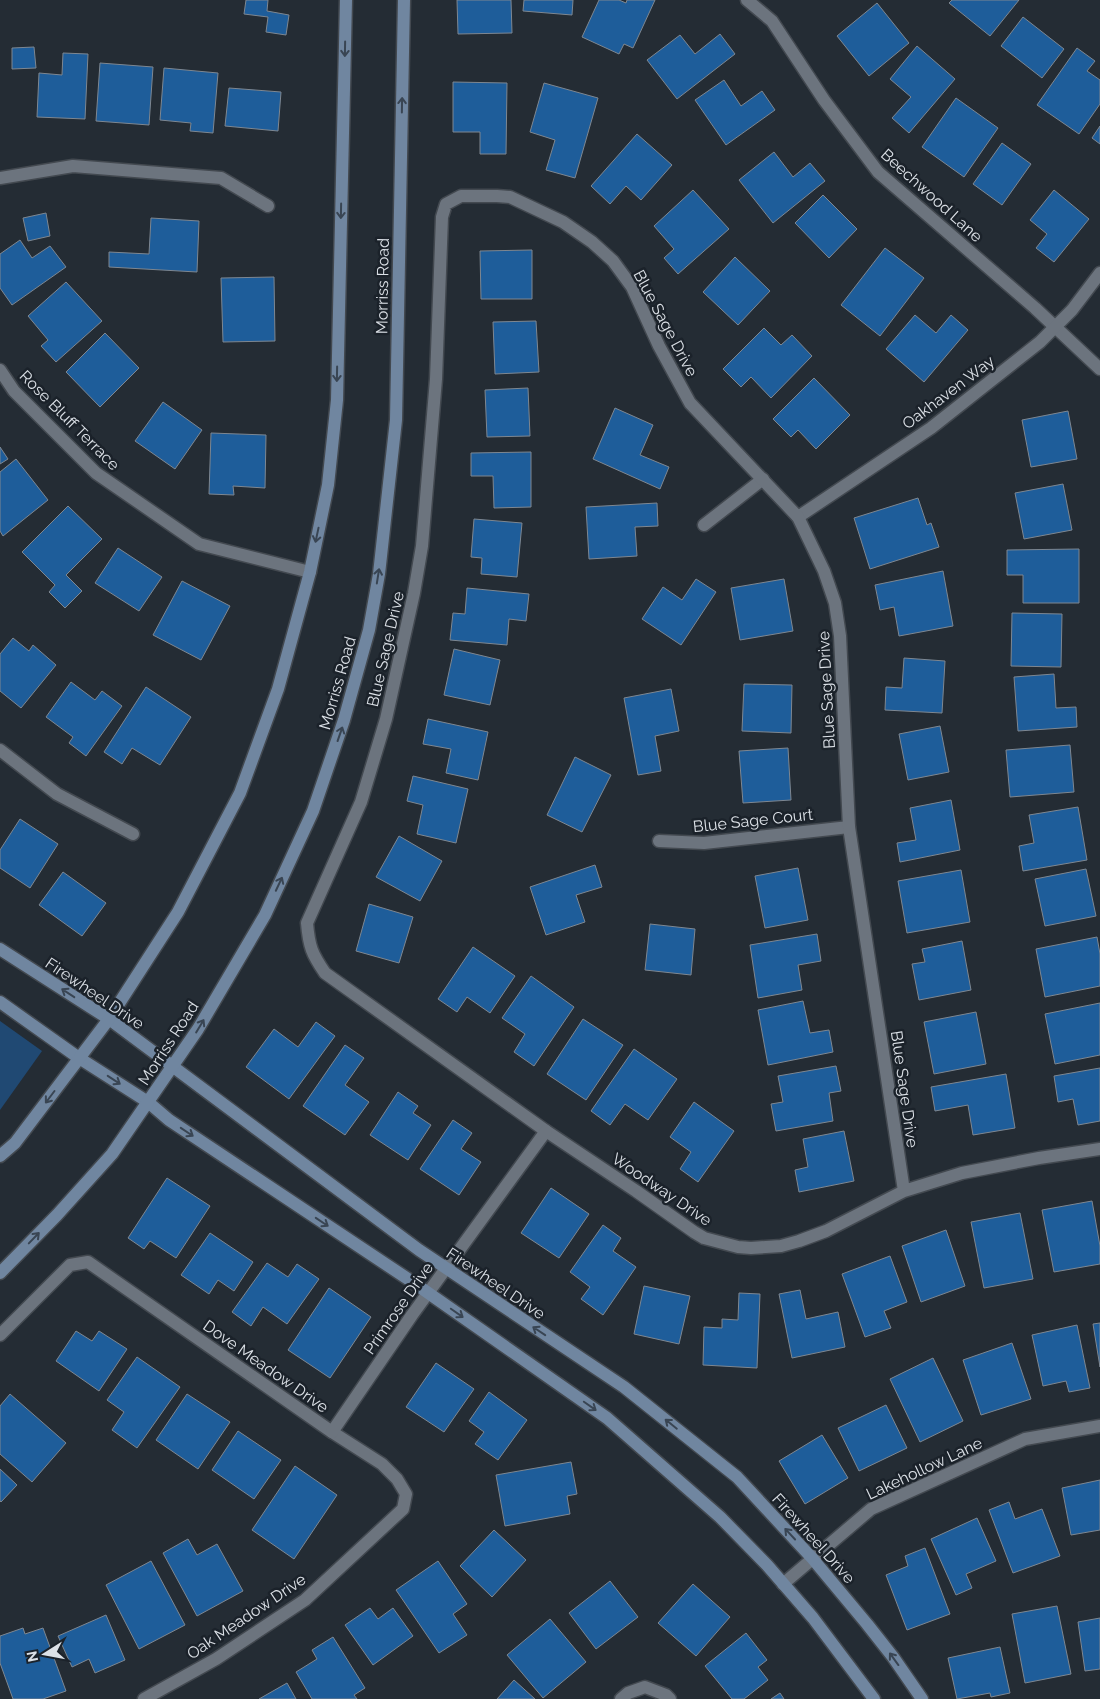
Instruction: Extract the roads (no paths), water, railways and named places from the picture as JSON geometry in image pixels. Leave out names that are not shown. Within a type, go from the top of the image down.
[{"type":"main road","points":[[0,1156],[15,1143],[109,1019],[178,912],[240,793],[278,689],[310,572],[328,485],[337,400],[346,0]]},
{"type":"main road","name":"Morriss Road","points":[[0,1273],[57,1215],[112,1154],[198,1029],[265,915],[313,811],[344,720],[369,630],[379,574],[396,420],[404,0]]},
{"type":"main road","name":"Firewheel Drive","points":[[0,949],[109,1019],[419,1250],[624,1386],[737,1477],[812,1558],[883,1644],[922,1699]]},
{"type":"main road","points":[[0,1002],[79,1058],[148,1102],[169,1120],[428,1293],[607,1418],[720,1517],[813,1618],[874,1699]]},
{"type":"street","name":"Beechwood Lane","points":[[747,0],[772,22],[824,100],[878,172],[1055,327],[1100,369]]},
{"type":"street","points":[[0,178],[73,166],[221,178],[268,206]]},
{"type":"street","name":"Blue Sage Drive","points":[[316,904],[360,802],[386,719],[414,593],[422,546],[436,378],[442,218],[446,204],[461,196],[510,197],[563,222],[592,242],[613,261],[632,288],[690,403],[798,517],[824,570],[835,603],[840,636],[850,827],[904,1191]]},
{"type":"street","name":"Oakhaven Way","points":[[798,517],[931,428],[1040,342],[1072,310],[1100,273]]},
{"type":"street","name":"Rose Bluff Terrace","points":[[0,370],[14,391],[96,473],[199,544],[310,572]]},
{"type":"street","points":[[704,525],[763,479]]},
{"type":"street","points":[[0,750],[57,794],[133,834]]},
{"type":"street","name":"Blue Sage Court","points":[[659,841],[704,843],[850,827]]},
{"type":"street","name":"Woodway Drive","points":[[316,904],[307,923],[308,939],[312,955],[325,973],[546,1131],[694,1232],[714,1241],[751,1248],[781,1246],[826,1231],[904,1191],[962,1173],[1039,1158],[1100,1149]]},
{"type":"street","name":"Primrose Drive","points":[[332,1432],[428,1293],[546,1131]]},
{"type":"street","name":"Dove Meadow Drive","points":[[0,1335],[70,1265],[88,1262],[332,1432],[382,1464],[397,1479],[406,1494],[403,1509]]},
{"type":"street","name":"Lakehollow Lane","points":[[783,1584],[871,1509],[1025,1438],[1100,1426]]},
{"type":"street","name":"Oak Meadow Drive","points":[[144,1699],[216,1659],[305,1600],[403,1509]]},
{"type":"street","points":[[621,1699],[628,1693],[645,1687],[666,1695],[670,1699]]}]
